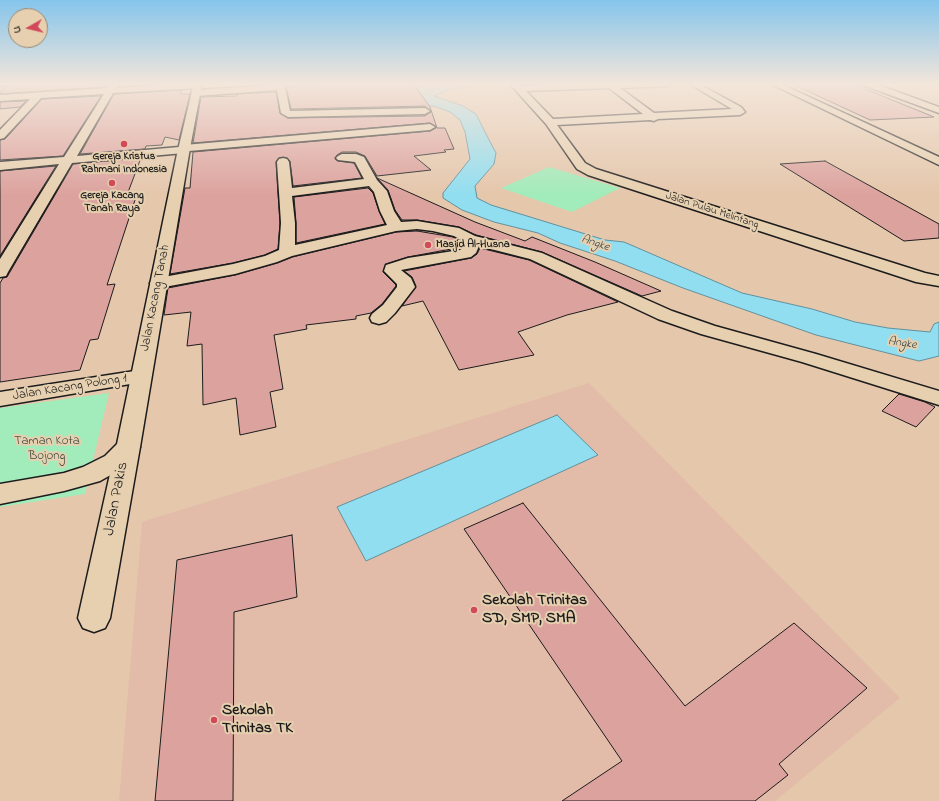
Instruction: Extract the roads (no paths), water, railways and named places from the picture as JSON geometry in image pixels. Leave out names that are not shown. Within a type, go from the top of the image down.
[{"type":"street","points":[[0,136],[15,120]]},
{"type":"street","points":[[0,272],[92,120]]},
{"type":"street","name":"Jalan Kacang Tanah","points":[[128,447],[190,120]]},
{"type":"street","points":[[550,122],[592,120]]},
{"type":"street","points":[[854,120],[939,161]]},
{"type":"street","name":"Jalan Pulau Melintang","points":[[550,122],[581,166],[592,172],[922,278],[939,281]]},
{"type":"street","points":[[0,166],[430,127]]},
{"type":"street","points":[[342,158],[359,158],[372,182],[380,191],[387,211],[396,226]]},
{"type":"street","points":[[283,162],[288,223],[287,252]]},
{"type":"street","points":[[285,193],[372,182]]},
{"type":"street","points":[[159,283],[235,269],[271,259],[287,252],[396,226],[417,225],[433,227],[459,232],[470,239],[536,256],[665,315],[708,330],[817,360],[939,398]]},
{"type":"street","points":[[379,318],[390,309],[406,287],[405,282],[392,271],[392,268],[408,263],[466,254],[470,250],[472,244],[470,239]]},
{"type":"street","name":"Jalan Kacang Polong 1","points":[[0,399],[141,376]]},
{"type":"street","name":"Jalan Pakis","points":[[0,494],[64,482],[91,474],[114,462],[128,447]]},
{"type":"street","name":"Jalan Pakis","points":[[94,618],[128,447]]},
{"type":"water","name":"Angke","points":[[460,120],[479,120],[496,153],[494,164],[475,186],[477,198],[491,205],[605,240],[624,242],[742,293],[812,309],[855,322],[888,328],[930,332],[934,324],[939,322],[939,356],[919,361],[816,335],[683,288],[615,261],[560,243],[538,233],[494,222],[462,210],[443,198],[443,193],[470,159],[465,132]]},
{"type":"water","points":[[557,415],[598,455],[366,561],[337,507]]},
{"type":"place","name":"Gereja Kristus Rahmani Indonesia","points":[[124,144]]},
{"type":"place","name":"Gereja Kacang Tanah Raya","points":[[112,183]]},
{"type":"place","name":"Masjid Al-Husna","points":[[428,245]]},
{"type":"place","name":"Sekolah Trinitas SD, SMP, SMA","points":[[474,610]]},
{"type":"place","name":"Sekolah Trinitas TK","points":[[214,720]]},
{"type":"park label","name":"Taman Kota Bojong","points":[[47,450]]}]
